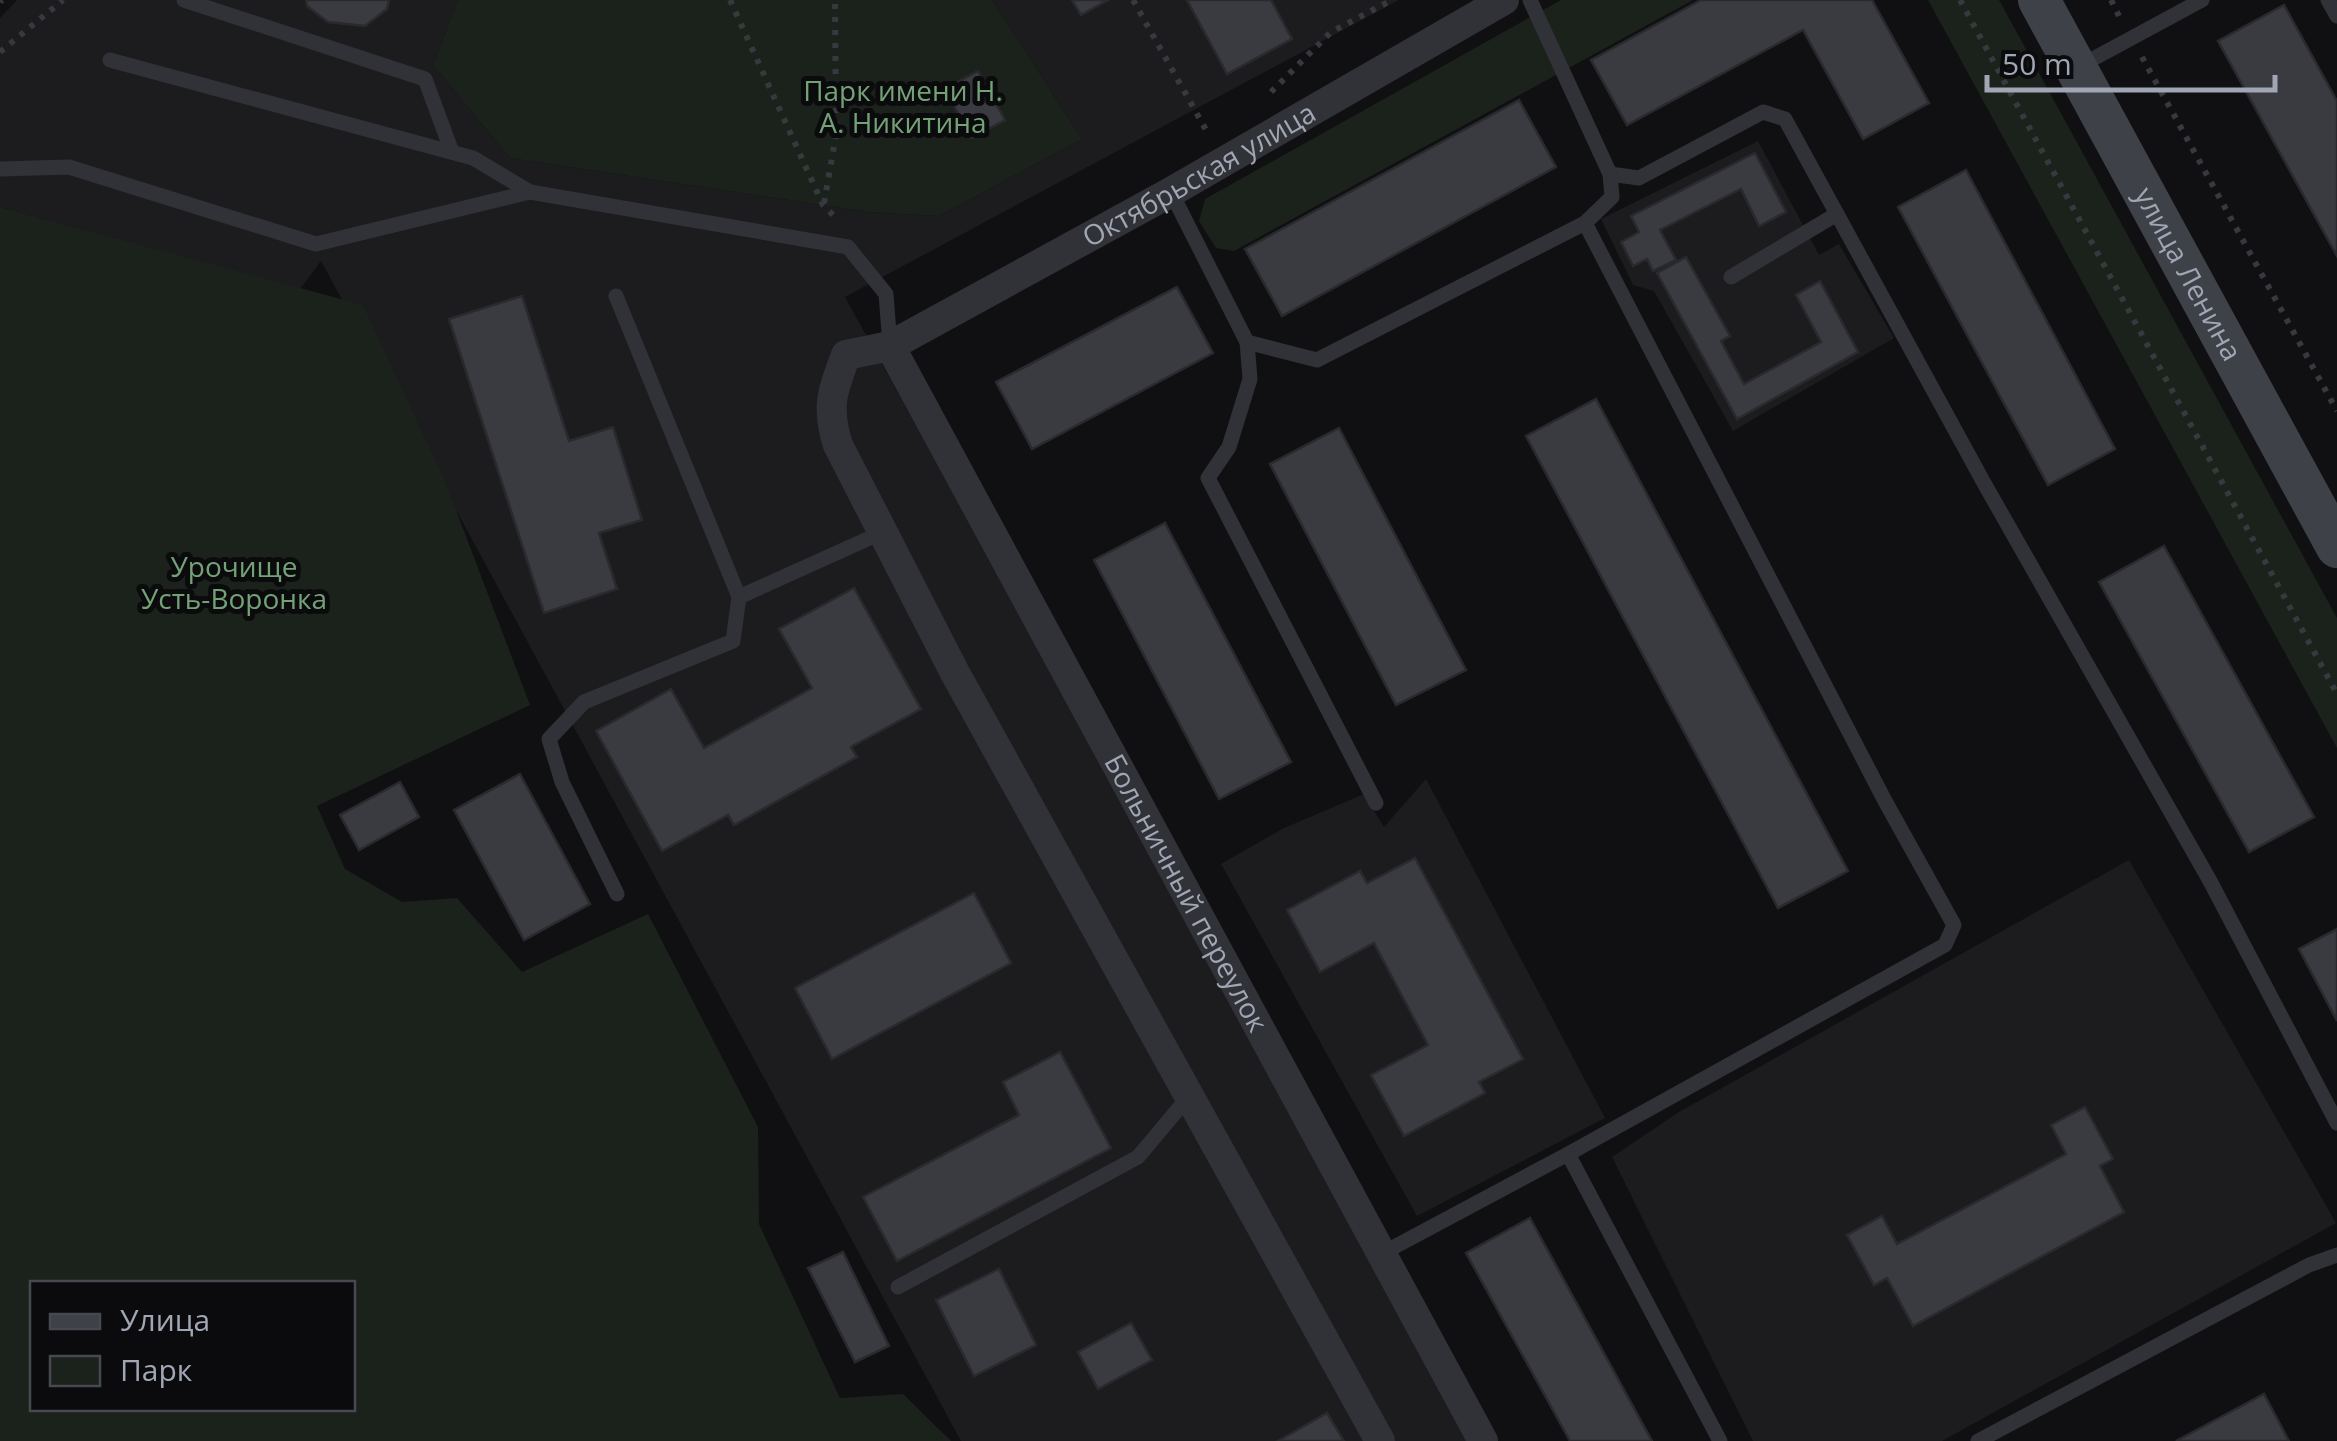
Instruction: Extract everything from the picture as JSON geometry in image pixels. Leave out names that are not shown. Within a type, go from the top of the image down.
[{"type":"main road","name":"улица Ленина","points":[[2039,0],[2337,547]]},
{"type":"street","name":"Октябрьская улица","points":[[882,532],[838,446],[829,416],[834,386],[846,355],[890,346],[1170,192],[1504,0]]},
{"type":"street","name":"Больничный переулок","points":[[890,346],[1482,1441]]},
{"type":"street","points":[[882,532],[955,673],[1380,1441]]},
{"type":"lane","points":[[184,0],[425,78],[452,152]]},
{"type":"lane","points":[[1247,342],[1317,360],[1585,223],[1612,197],[1610,174],[1530,0]]},
{"type":"lane","points":[[2076,68],[2202,0]]},
{"type":"lane","points":[[2328,0],[2337,16]]},
{"type":"lane","points":[[110,60],[473,158],[530,192],[848,247],[886,294],[890,346]]},
{"type":"lane","points":[[1610,174],[1638,178],[1763,112],[1784,120],[2210,882],[2337,1123]]},
{"type":"lane","points":[[0,168],[69,167],[316,244],[530,192]]},
{"type":"lane","points":[[1170,192],[1247,342],[1250,380],[1230,447],[1208,478],[1376,803]]},
{"type":"lane","points":[[1731,277],[1837,214]]},
{"type":"lane","points":[[1381,1254],[1945,946],[1954,925],[1885,801],[1585,223]]},
{"type":"lane","points":[[616,296],[739,597],[733,641],[584,702],[549,739],[562,782],[617,894]]},
{"type":"lane","points":[[739,597],[882,532]]},
{"type":"lane","points":[[898,1287],[1138,1157],[1190,1095]]},
{"type":"lane","points":[[1568,1154],[1720,1441]]},
{"type":"lane","points":[[1978,1441],[2309,1265],[2337,1255]]},
{"type":"path","points":[[0,52],[62,0]]},
{"type":"path","points":[[730,0],[823,205],[845,227]]},
{"type":"path","points":[[823,205],[836,135],[835,0]]},
{"type":"path","points":[[1133,0],[1206,130]]},
{"type":"path","points":[[1267,96],[1331,32],[1392,0]]},
{"type":"path","points":[[1960,0],[2337,694]]},
{"type":"path","points":[[2111,0],[2337,411]]},
{"type":"path","points":[[1188,139],[1221,121]]},
{"type":"shaded area","points":[[17,0],[458,0],[433,65],[510,158],[868,212],[939,216],[1082,139],[992,0],[1399,0],[845,297],[1476,1441],[961,1441],[321,261],[300,289],[0,207],[0,18]]},
{"type":"shaded area","points":[[1758,141],[1819,255],[1839,244],[1894,338],[1733,431],[1654,291],[1633,285],[1601,219]]},
{"type":"shaded area","points":[[1426,779],[1605,1118],[1417,1216],[1221,864],[1284,828],[1364,794],[1384,827]]},
{"type":"shaded area","points":[[2129,860],[2336,1223],[1942,1441],[1753,1441],[1612,1157],[1679,1112]]},
{"type":"green space","name":"Парк имени Н. А. Никитина","points":[[458,0],[992,0],[1082,139],[939,216],[868,212],[510,158],[433,65]]},
{"type":"green space","points":[[1561,0],[1693,0],[1234,251],[1216,248],[1199,221],[1205,199]]},
{"type":"green space","points":[[1928,0],[1999,0],[2337,618],[2337,748]]},
{"type":"green space","name":"Урочище Усть-Воронка","points":[[0,207],[363,305],[445,481],[530,705],[317,806],[345,869],[402,902],[457,898],[522,972],[648,914],[758,1127],[759,1224],[840,1398],[903,1394],[951,1441],[0,1441]]},
{"type":"building","points":[[306,0],[389,0],[387,9],[365,26],[328,22],[307,6]]},
{"type":"building","points":[[1072,0],[1108,0],[1081,15]]},
{"type":"building","points":[[1187,0],[1271,0],[1292,39],[1227,74]]},
{"type":"building","points":[[1701,0],[1872,0],[1929,103],[1863,139],[1803,30],[1627,125],[1591,60]]},
{"type":"building","points":[[2284,5],[2337,101],[2337,256],[2218,41]]},
{"type":"building","points":[[978,71],[1005,120],[971,138],[945,89]]},
{"type":"building","points":[[1519,100],[1556,167],[1282,316],[1245,249]]},
{"type":"building","points":[[1755,153],[1786,212],[1759,226],[1741,189],[1660,230],[1676,260],[1653,271],[1647,259],[1633,266],[1621,242],[1639,232],[1631,216]]},
{"type":"building","points":[[1966,170],[2115,449],[2048,485],[1898,207]]},
{"type":"building","points":[[1686,257],[1730,336],[1721,341],[1744,384],[1821,342],[1796,295],[1820,281],[1858,352],[1737,419],[1657,273]]},
{"type":"building","points":[[1177,287],[1213,353],[1032,449],[996,382]]},
{"type":"building","points":[[522,296],[569,441],[613,427],[642,520],[599,533],[617,589],[544,613],[449,319]]},
{"type":"building","points":[[1596,399],[1848,871],[1778,908],[1526,436]]},
{"type":"building","points":[[1339,428],[1466,670],[1396,705],[1270,464]]},
{"type":"building","points":[[1165,523],[1291,762],[1219,799],[1094,560]]},
{"type":"building","points":[[2164,546],[2314,817],[2249,852],[2099,582]]},
{"type":"building","points":[[854,588],[921,709],[851,747],[857,757],[734,825],[728,815],[662,851],[596,731],[671,689],[704,748],[812,688],[779,629]]},
{"type":"building","points":[[520,774],[590,904],[524,940],[454,810]]},
{"type":"building","points":[[400,782],[419,817],[359,850],[340,815]]},
{"type":"building","points":[[1415,858],[1523,1059],[1479,1082],[1485,1093],[1404,1136],[1371,1075],[1428,1045],[1374,943],[1320,972],[1287,910],[1360,871],[1367,883]]},
{"type":"building","points":[[974,893],[1011,963],[832,1059],[795,988]]},
{"type":"building","points":[[2337,929],[2337,1021],[2299,949]]},
{"type":"building","points":[[1060,1052],[1111,1148],[897,1261],[863,1197],[1019,1115],[1003,1082]]},
{"type":"building","points":[[2085,1107],[2113,1159],[2100,1166],[2124,1212],[1913,1326],[1887,1278],[1874,1285],[1847,1235],[1882,1216],[1897,1244],[2066,1154],[2051,1125]]},
{"type":"building","points":[[1530,1218],[1652,1441],[1570,1441],[1466,1253]]},
{"type":"building","points":[[843,1252],[889,1346],[855,1362],[808,1268]]},
{"type":"building","points":[[999,1269],[1036,1345],[974,1376],[936,1300]]},
{"type":"building","points":[[1131,1323],[1152,1360],[1098,1389],[1078,1352]]},
{"type":"building","points":[[2264,1394],[2289,1441],[2176,1441]]},
{"type":"building","points":[[1327,1413],[1344,1441],[1278,1441]]}]
